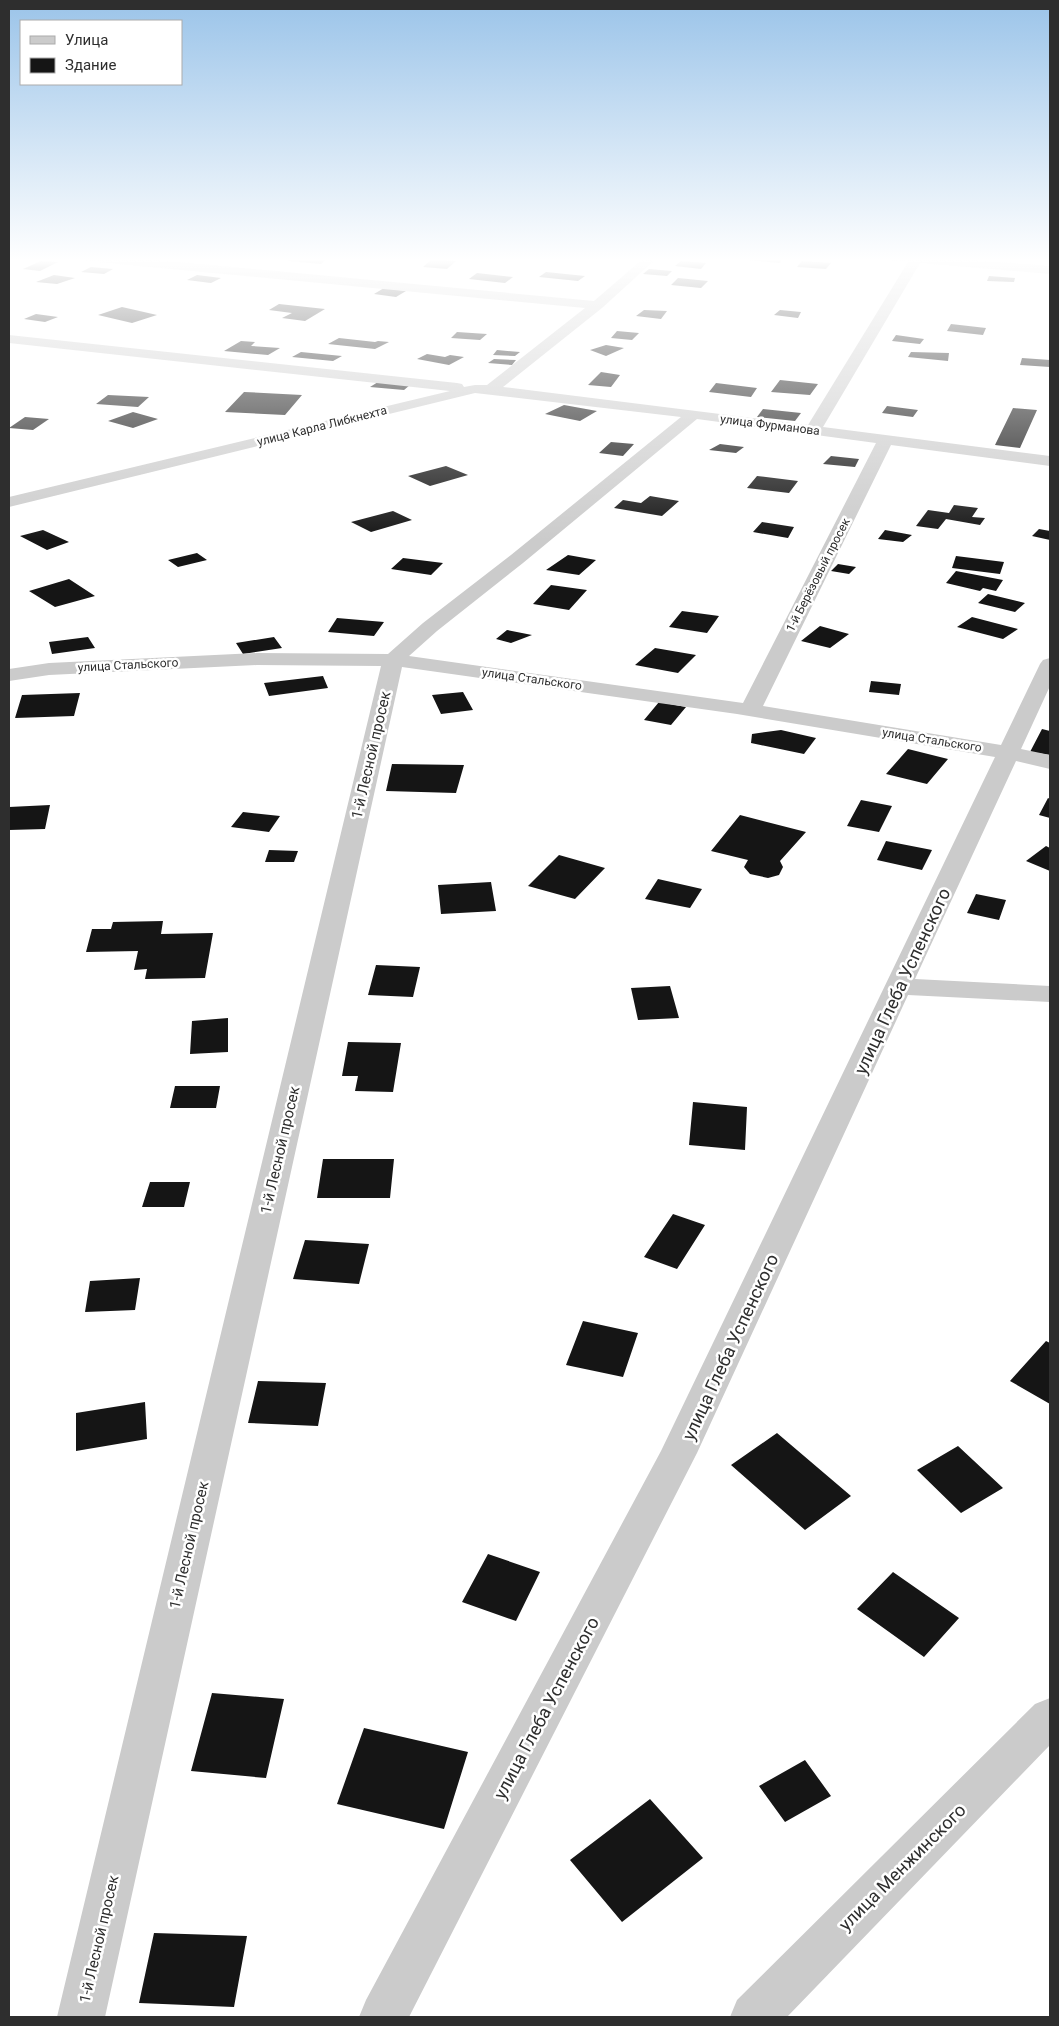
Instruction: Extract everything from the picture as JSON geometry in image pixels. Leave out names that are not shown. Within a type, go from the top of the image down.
[{"type":"street","name":"улица Фурманова","points":[[128,352],[629,406],[1050,461]]},
{"type":"street","name":"улица Карла Либкнехта","points":[[9,502],[483,389],[534,352]]},
{"type":"street","points":[[813,430],[860,352]]},
{"type":"street","points":[[393,660],[430,627],[517,559],[693,415]]},
{"type":"street","name":"1-й Берёзовый просек","points":[[750,710],[886,439]]},
{"type":"street","name":"улица Стальского","points":[[9,675],[49,669],[257,659],[393,660],[750,710],[1009,753],[1050,762]]},
{"type":"street","name":"1-й Лесной просек","points":[[81,2017],[393,660]]},
{"type":"street","name":"улица Глеба Успенского","points":[[383,2017],[679,1454],[1050,664]]},
{"type":"street","points":[[899,986],[1050,994]]},
{"type":"street","name":"улица Менжинского","points":[[754,2017],[1050,1717]]},
{"type":"building","points":[[230,352],[274,352],[268,355]]},
{"type":"building","points":[[301,352],[342,356],[333,361],[292,357]]},
{"type":"building","points":[[496,352],[520,352],[515,356],[493,355]]},
{"type":"building","points":[[594,352],[616,352],[606,356]]},
{"type":"building","points":[[911,352],[949,353],[948,361],[908,357]]},
{"type":"building","points":[[427,354],[445,357],[450,355],[464,357],[449,365],[417,359]]},
{"type":"building","points":[[1022,358],[1050,360],[1050,367],[1020,365]]},
{"type":"building","points":[[494,359],[516,360],[512,365],[488,363]]},
{"type":"building","points":[[601,372],[620,375],[611,387],[588,385]]},
{"type":"building","points":[[780,380],[818,384],[810,395],[771,392]]},
{"type":"building","points":[[378,382],[410,385],[404,390],[370,387]]},
{"type":"building","points":[[716,383],[757,388],[751,397],[709,392]]},
{"type":"building","points":[[244,392],[302,395],[285,415],[225,412]]},
{"type":"building","points":[[108,395],[149,397],[138,407],[96,404]]},
{"type":"building","points":[[564,405],[597,411],[580,421],[545,414]]},
{"type":"building","points":[[887,406],[918,410],[913,417],[882,413]]},
{"type":"building","points":[[1013,408],[1037,410],[1020,448],[995,445]]},
{"type":"building","points":[[763,409],[801,413],[795,421],[757,417]]},
{"type":"building","points":[[133,412],[158,419],[133,428],[108,421]]},
{"type":"building","points":[[25,417],[49,419],[33,430],[9,428]]},
{"type":"building","points":[[611,442],[634,444],[623,456],[599,453]]},
{"type":"building","points":[[720,444],[744,447],[736,453],[709,450]]},
{"type":"building","points":[[831,456],[859,459],[855,467],[823,464]]},
{"type":"building","points":[[446,466],[468,475],[430,486],[408,476]]},
{"type":"building","points":[[757,476],[798,481],[789,493],[747,488]]},
{"type":"building","points":[[650,496],[679,501],[662,516],[614,508],[623,500],[641,503]]},
{"type":"building","points":[[954,505],[978,508],[972,517],[985,518],[980,525],[946,519],[938,529],[916,526],[928,510],[949,513]]},
{"type":"building","points":[[393,511],[412,520],[371,532],[351,522]]},
{"type":"building","points":[[762,522],[794,527],[788,538],[753,532]]},
{"type":"building","points":[[1039,529],[1050,531],[1050,540],[1032,536]]},
{"type":"building","points":[[43,530],[69,542],[47,550],[20,536]]},
{"type":"building","points":[[885,530],[912,535],[903,542],[878,539]]},
{"type":"building","points":[[197,553],[207,560],[178,567],[168,560]]},
{"type":"building","points":[[568,555],[596,560],[579,575],[546,570]]},
{"type":"building","points":[[956,556],[1004,562],[1000,574],[952,568]]},
{"type":"building","points":[[403,558],[443,563],[431,575],[391,569]]},
{"type":"building","points":[[838,564],[856,567],[849,574],[831,571]]},
{"type":"building","points":[[956,571],[1003,580],[996,591],[983,588],[980,591],[946,583]]},
{"type":"building","points":[[69,579],[95,596],[55,607],[29,591]]},
{"type":"building","points":[[551,585],[587,590],[569,610],[533,604]]},
{"type":"building","points":[[988,594],[1025,603],[1015,612],[978,603]]},
{"type":"building","points":[[682,611],[719,616],[707,633],[669,627]]},
{"type":"building","points":[[972,617],[1018,629],[1003,639],[957,627]]},
{"type":"building","points":[[337,618],[384,622],[374,636],[328,632]]},
{"type":"building","points":[[820,626],[849,634],[830,648],[801,641]]},
{"type":"building","points":[[507,630],[532,635],[511,643],[496,639]]},
{"type":"building","points":[[88,637],[95,648],[52,654],[49,642]]},
{"type":"building","points":[[274,637],[282,648],[243,654],[236,643]]},
{"type":"building","points":[[655,648],[696,655],[678,673],[635,665]]},
{"type":"building","points":[[323,676],[328,688],[269,696],[264,683]]},
{"type":"building","points":[[871,681],[901,684],[899,695],[869,692]]},
{"type":"building","points":[[463,692],[473,710],[441,714],[432,695]]},
{"type":"building","points":[[80,693],[74,716],[15,718],[22,695]]},
{"type":"building","points":[[659,702],[686,707],[671,725],[644,720]]},
{"type":"building","points":[[1042,729],[1050,731],[1050,755],[1030,752]]},
{"type":"building","points":[[781,730],[816,738],[804,754],[751,743],[752,734]]},
{"type":"building","points":[[908,749],[948,759],[927,784],[886,774]]},
{"type":"building","points":[[392,764],[464,765],[456,793],[386,791]]},
{"type":"building","points":[[1048,798],[1050,799],[1050,818],[1039,815]]},
{"type":"building","points":[[861,800],[892,806],[879,832],[847,826]]},
{"type":"building","points":[[50,805],[45,829],[9,830],[9,807]]},
{"type":"building","points":[[243,812],[280,816],[269,832],[231,827]]},
{"type":"building","points":[[740,815],[806,832],[780,861],[783,867],[779,875],[768,878],[750,874],[744,867],[748,860],[711,851]]},
{"type":"building","points":[[886,841],[932,850],[922,870],[877,860]]},
{"type":"building","points":[[1046,846],[1050,848],[1050,871],[1026,861]]},
{"type":"building","points":[[269,850],[298,851],[294,862],[265,862]]},
{"type":"building","points":[[559,855],[605,868],[575,899],[528,886]]},
{"type":"building","points":[[658,879],[702,889],[690,908],[645,899]]},
{"type":"building","points":[[491,882],[496,911],[441,914],[438,885]]},
{"type":"building","points":[[976,894],[1006,900],[999,920],[967,913]]},
{"type":"building","points":[[163,921],[161,934],[213,933],[205,978],[145,979],[147,969],[134,970],[138,951],[86,952],[92,929],[111,929],[113,922]]},
{"type":"building","points":[[376,965],[420,967],[413,997],[368,995]]},
{"type":"building","points":[[670,986],[679,1018],[638,1020],[631,988]]},
{"type":"building","points":[[228,1018],[228,1052],[190,1054],[192,1021]]},
{"type":"building","points":[[348,1042],[401,1043],[393,1092],[355,1091],[358,1076],[342,1076]]},
{"type":"building","points":[[175,1086],[220,1086],[216,1108],[170,1108]]},
{"type":"building","points":[[693,1102],[747,1107],[745,1150],[689,1145]]},
{"type":"building","points":[[323,1159],[394,1159],[390,1198],[317,1198]]},
{"type":"building","points":[[150,1182],[190,1182],[184,1207],[142,1207]]},
{"type":"building","points":[[673,1214],[705,1225],[677,1269],[644,1257]]},
{"type":"building","points":[[305,1240],[369,1244],[359,1284],[293,1279]]},
{"type":"building","points":[[140,1278],[135,1310],[85,1312],[90,1281]]},
{"type":"building","points":[[583,1321],[638,1333],[623,1377],[566,1365]]},
{"type":"building","points":[[1046,1341],[1050,1343],[1050,1404],[1010,1381]]},
{"type":"building","points":[[258,1381],[326,1383],[318,1426],[248,1423]]},
{"type":"building","points":[[145,1402],[147,1439],[76,1451],[76,1413]]},
{"type":"building","points":[[777,1433],[851,1496],[805,1530],[731,1465]]},
{"type":"building","points":[[958,1446],[1003,1488],[961,1513],[917,1470]]},
{"type":"building","points":[[488,1554],[540,1572],[516,1621],[462,1602]]},
{"type":"building","points":[[893,1572],[959,1618],[924,1657],[857,1609]]},
{"type":"building","points":[[212,1693],[284,1699],[266,1778],[191,1771]]},
{"type":"building","points":[[364,1728],[468,1752],[444,1829],[337,1804]]},
{"type":"building","points":[[805,1760],[831,1796],[785,1822],[759,1786]]},
{"type":"building","points":[[650,1799],[703,1858],[622,1922],[570,1860]]},
{"type":"building","points":[[154,1933],[247,1936],[234,2007],[139,2003]]}]
